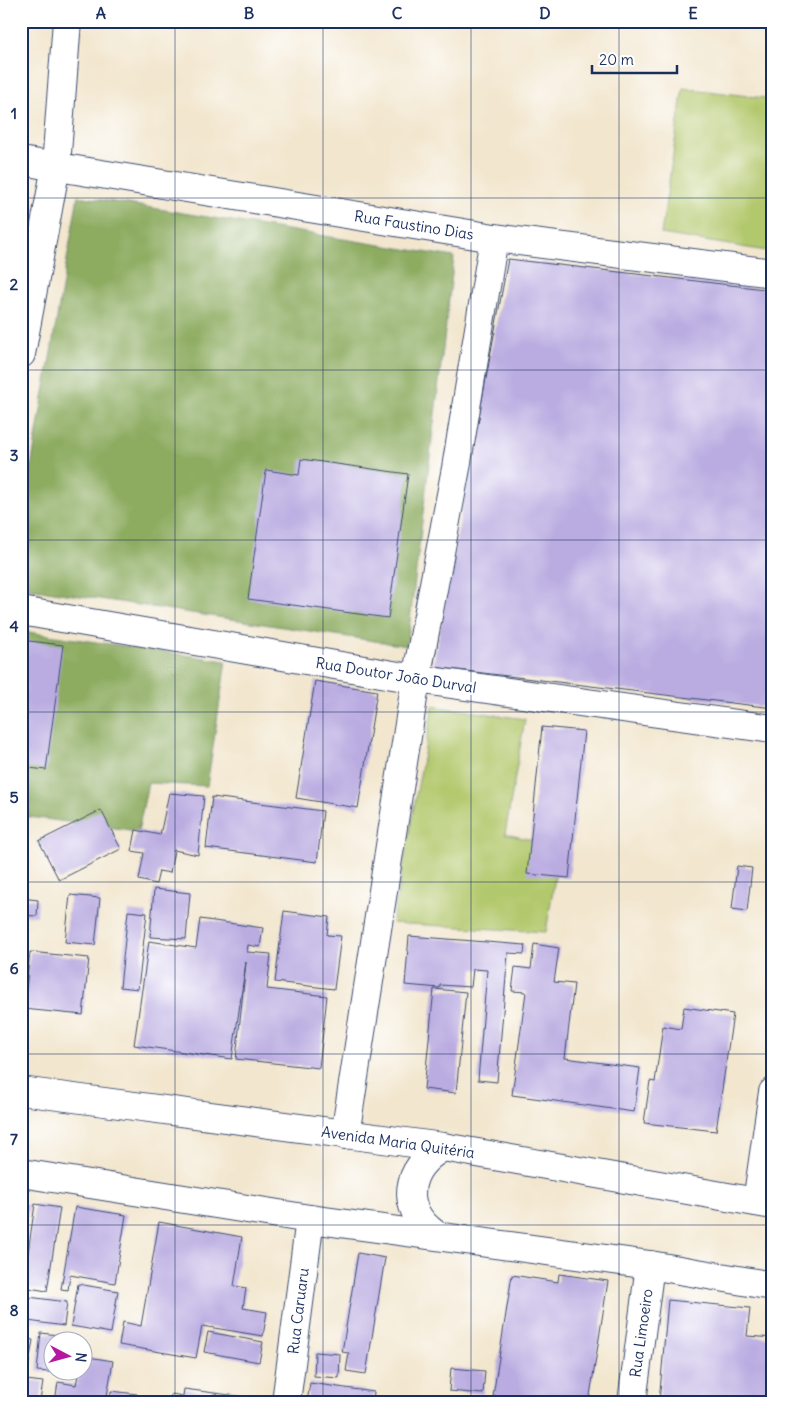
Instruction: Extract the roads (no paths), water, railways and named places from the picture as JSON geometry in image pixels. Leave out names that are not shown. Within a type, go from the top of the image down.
[{"type":"street","points":[[21,354],[56,166],[67,21]]},
{"type":"street","name":"Rua Faustino Dias","points":[[21,161],[494,238],[773,273]]},
{"type":"street","points":[[345,1135],[416,679],[456,468],[494,238]]},
{"type":"street","name":"Rua Doutor João Durval","points":[[21,611],[416,679],[773,728]]},
{"type":"street","name":"Avenida Maria Quitéria","points":[[21,1091],[443,1147],[765,1203]]},
{"type":"street","points":[[765,1203],[773,1092]]},
{"type":"street","points":[[435,1234],[419,1220],[412,1205],[411,1188],[420,1164],[428,1155],[443,1147]]},
{"type":"street","points":[[21,1173],[310,1219],[435,1234],[650,1265],[773,1286]]},
{"type":"street","name":"Rua Caruaru","points":[[286,1402],[310,1219]]},
{"type":"street","name":"Rua Limoeiro","points":[[632,1402],[650,1265]]}]
